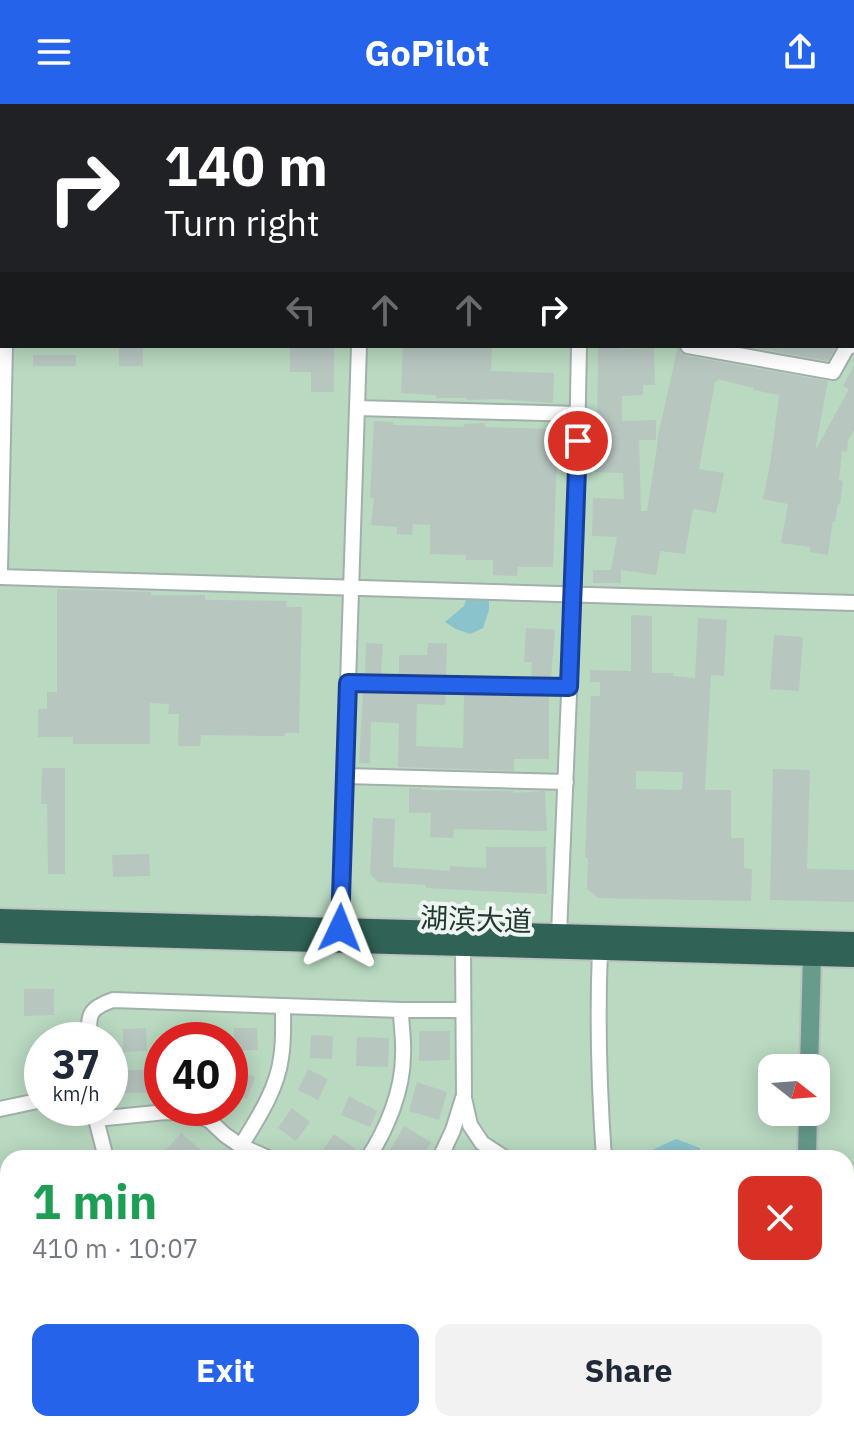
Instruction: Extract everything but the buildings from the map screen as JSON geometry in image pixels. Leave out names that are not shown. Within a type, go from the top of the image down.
[{"type":"highway","name":"湖滨大道","points":[[0,919],[854,942]]},
{"type":"highway","name":"湖滨大道","points":[[0,933],[854,957]]},
{"type":"main road","points":[[809,1054],[812,956]]},
{"type":"main road","points":[[807,1150],[808,1126]]},
{"type":"street","points":[[0,570],[5,348]]},
{"type":"street","points":[[340,928],[359,348]]},
{"type":"street","points":[[559,934],[573,595],[579,348]]},
{"type":"street","points":[[699,348],[833,372],[846,348]]},
{"type":"street","points":[[357,408],[578,414]]},
{"type":"street","points":[[0,577],[854,603]]},
{"type":"street","points":[[348,683],[569,687]]},
{"type":"street","points":[[345,776],[566,782]]},
{"type":"street","points":[[463,946],[464,1098],[470,1125],[482,1143],[493,1150]]},
{"type":"street","points":[[600,950],[598,1043],[604,1150]]},
{"type":"street","points":[[89,1022],[95,1006],[113,1000],[463,1010]]},
{"type":"street","points":[[241,1146],[260,1113],[281,1062],[283,1007]]},
{"type":"street","points":[[372,1150],[400,1084],[403,1055],[401,1010]]},
{"type":"street","points":[[444,1150],[464,1098]]},
{"type":"street","points":[[0,1109],[24,1104]]},
{"type":"street","points":[[128,1113],[188,1113],[209,1120],[225,1135],[250,1150]]},
{"type":"street","points":[[98,1126],[104,1150]]},
{"type":"green space","points":[[0,348],[854,348],[854,1150],[0,1150]]},
{"type":"water","points":[[471,586],[489,592],[489,610],[483,628],[470,634],[445,622],[464,606]]},
{"type":"water","points":[[676,1139],[700,1150],[652,1150]]},
{"type":"route","points":[[340,928],[348,683],[569,687],[578,441]]}]
